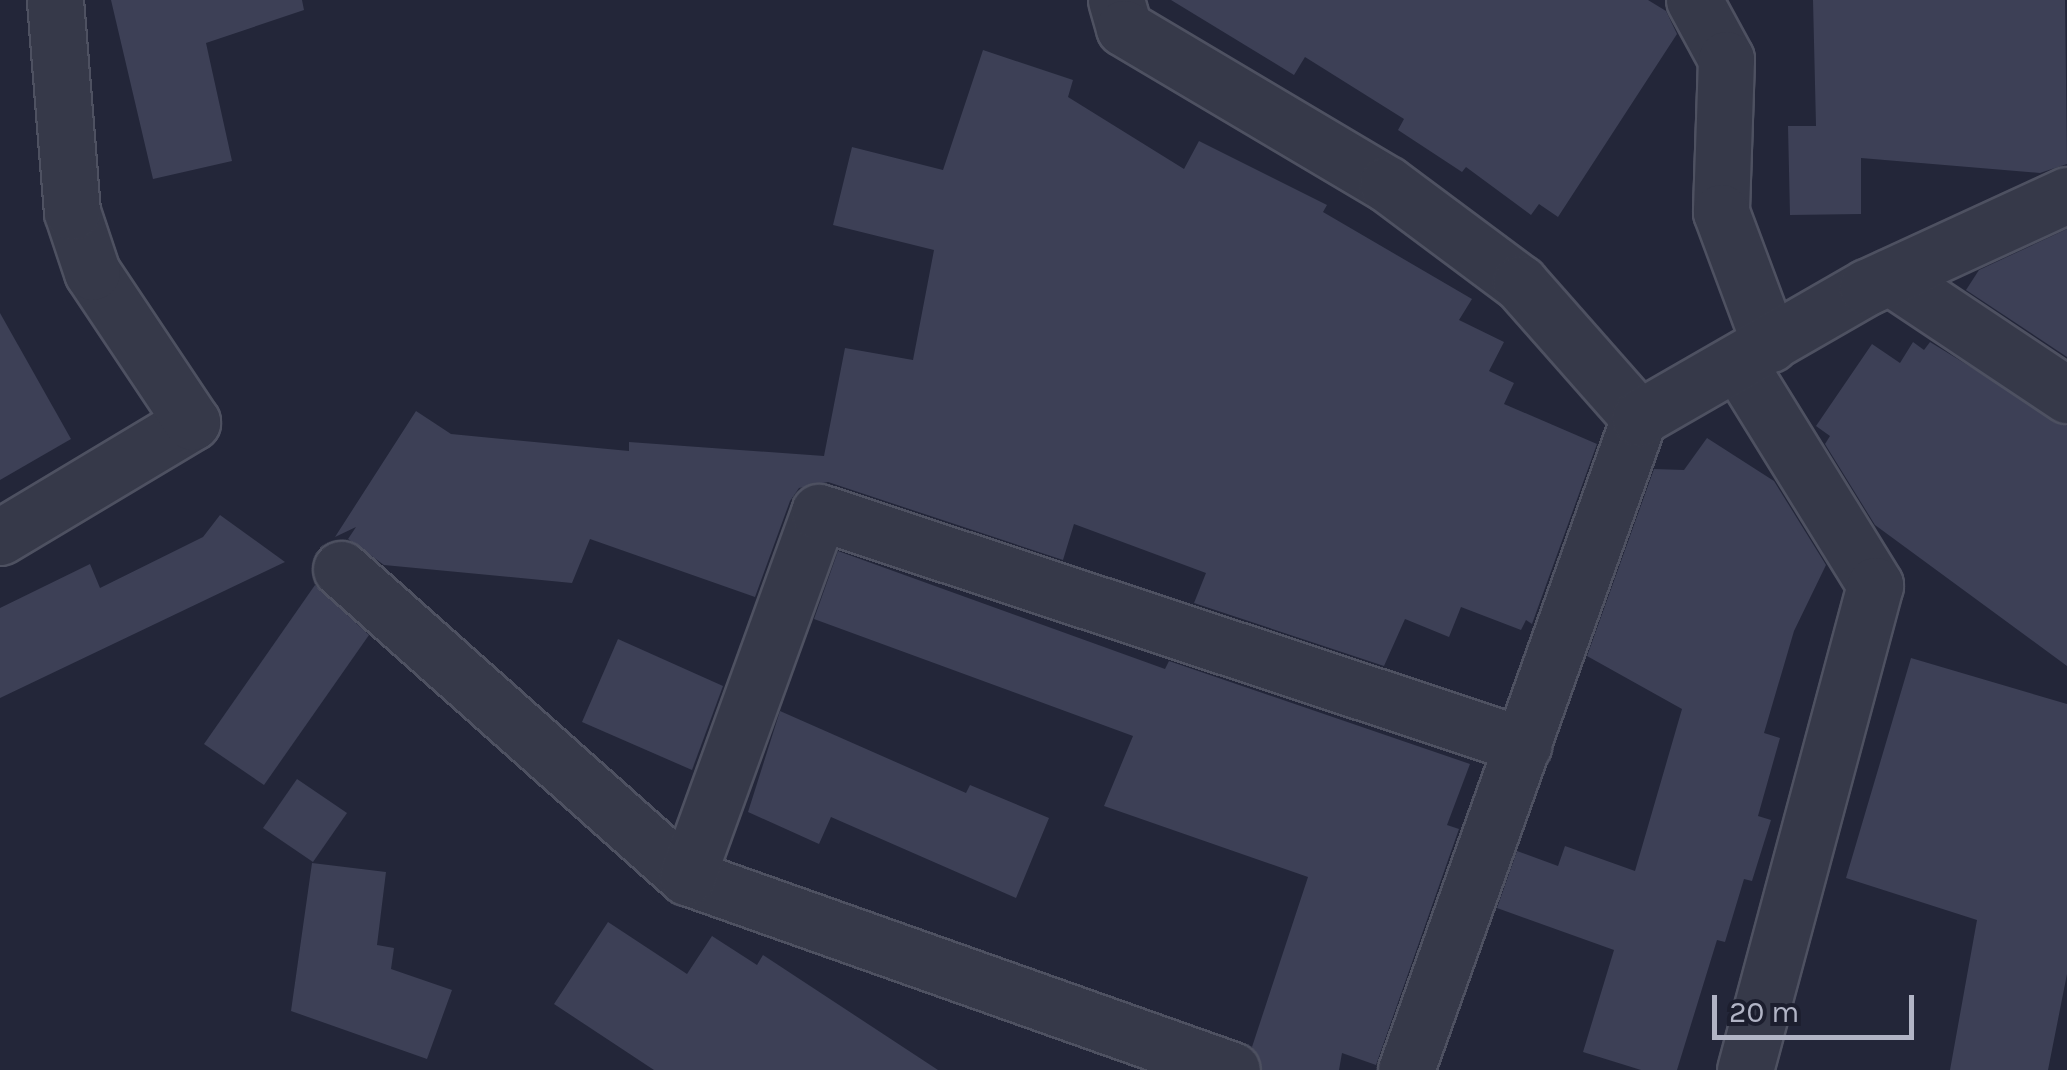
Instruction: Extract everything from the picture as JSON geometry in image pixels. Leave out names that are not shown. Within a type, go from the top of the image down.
[{"type":"street","points":[[0,537],[192,422],[92,272],[72,212],[54,0]]},
{"type":"street","points":[[1116,0],[1124,28],[1387,184],[1520,283],[1640,418]]},
{"type":"street","points":[[1694,0],[1726,59],[1720,212],[1754,353],[1875,584],[1745,1070]]},
{"type":"street","points":[[1406,1070],[1640,418],[1890,277],[2067,195]]},
{"type":"street","points":[[1890,277],[2067,395]]},
{"type":"street","points":[[687,877],[819,512],[1522,745]]},
{"type":"street","points":[[341,570],[687,877],[1232,1070]]},
{"type":"building","points":[[111,0],[302,0],[304,10],[206,43],[232,161],[153,179]]},
{"type":"building","points":[[1171,0],[1648,0],[1666,11],[1677,34],[1558,217],[1539,204],[1531,215],[1466,167],[1462,172],[1398,130],[1404,119],[1305,57],[1294,75]]},
{"type":"building","points":[[1813,0],[2065,0],[2067,164],[2040,173],[1861,158],[1861,214],[1790,215],[1788,126],[1816,126]]},
{"type":"building","points":[[983,50],[1073,80],[1068,97],[1184,169],[1199,141],[1327,205],[1323,212],[1472,299],[1459,320],[1504,342],[1489,371],[1514,383],[1504,404],[1597,444],[1532,624],[1526,620],[1521,630],[1461,607],[1449,637],[1405,619],[1384,666],[1194,603],[1206,573],[1074,524],[1063,560],[828,482],[799,488],[790,501],[755,597],[590,539],[572,583],[384,565],[348,539],[356,527],[335,537],[416,411],[451,434],[629,451],[629,442],[824,456],[845,348],[913,360],[934,250],[833,225],[852,147],[943,170]]},
{"type":"building","points":[[2067,229],[2067,357],[1966,290],[1979,270]]},
{"type":"building","points":[[0,313],[71,439],[0,480]]},
{"type":"building","points":[[1913,342],[1924,350],[1930,342],[2067,426],[2067,666],[1875,525],[1825,444],[1830,436],[1816,426],[1872,344],[1900,363]]},
{"type":"building","points":[[1707,438],[1774,481],[1826,565],[1794,631],[1764,733],[1780,738],[1758,816],[1771,820],[1752,881],[1744,879],[1725,942],[1717,940],[1677,1070],[1641,1070],[1583,1052],[1614,950],[1497,908],[1517,851],[1558,866],[1565,846],[1635,871],[1682,709],[1587,656],[1654,469],[1684,470]]},
{"type":"building","points":[[220,515],[285,562],[0,698],[0,608],[90,564],[100,588],[203,537]]},
{"type":"building","points":[[838,551],[1165,669],[1169,661],[1470,764],[1447,825],[1459,829],[1376,1065],[1342,1053],[1339,1070],[1262,1070],[1252,1047],[1308,877],[1104,806],[1133,736],[814,619]]},
{"type":"building","points":[[315,585],[369,635],[264,785],[204,744]]},
{"type":"building","points":[[618,639],[723,686],[692,770],[582,722]]},
{"type":"building","points":[[1911,658],[2067,704],[2067,974],[2048,1070],[1950,1070],[1977,920],[1846,878]]},
{"type":"building","points":[[780,711],[966,793],[970,785],[1049,818],[1016,898],[831,817],[819,844],[748,812]]},
{"type":"building","points":[[297,779],[347,813],[313,862],[263,828]]},
{"type":"building","points":[[312,863],[386,872],[377,945],[394,948],[391,969],[452,990],[427,1059],[291,1011]]},
{"type":"building","points":[[608,922],[687,974],[712,936],[757,965],[763,955],[938,1070],[654,1070],[554,1004]]}]
